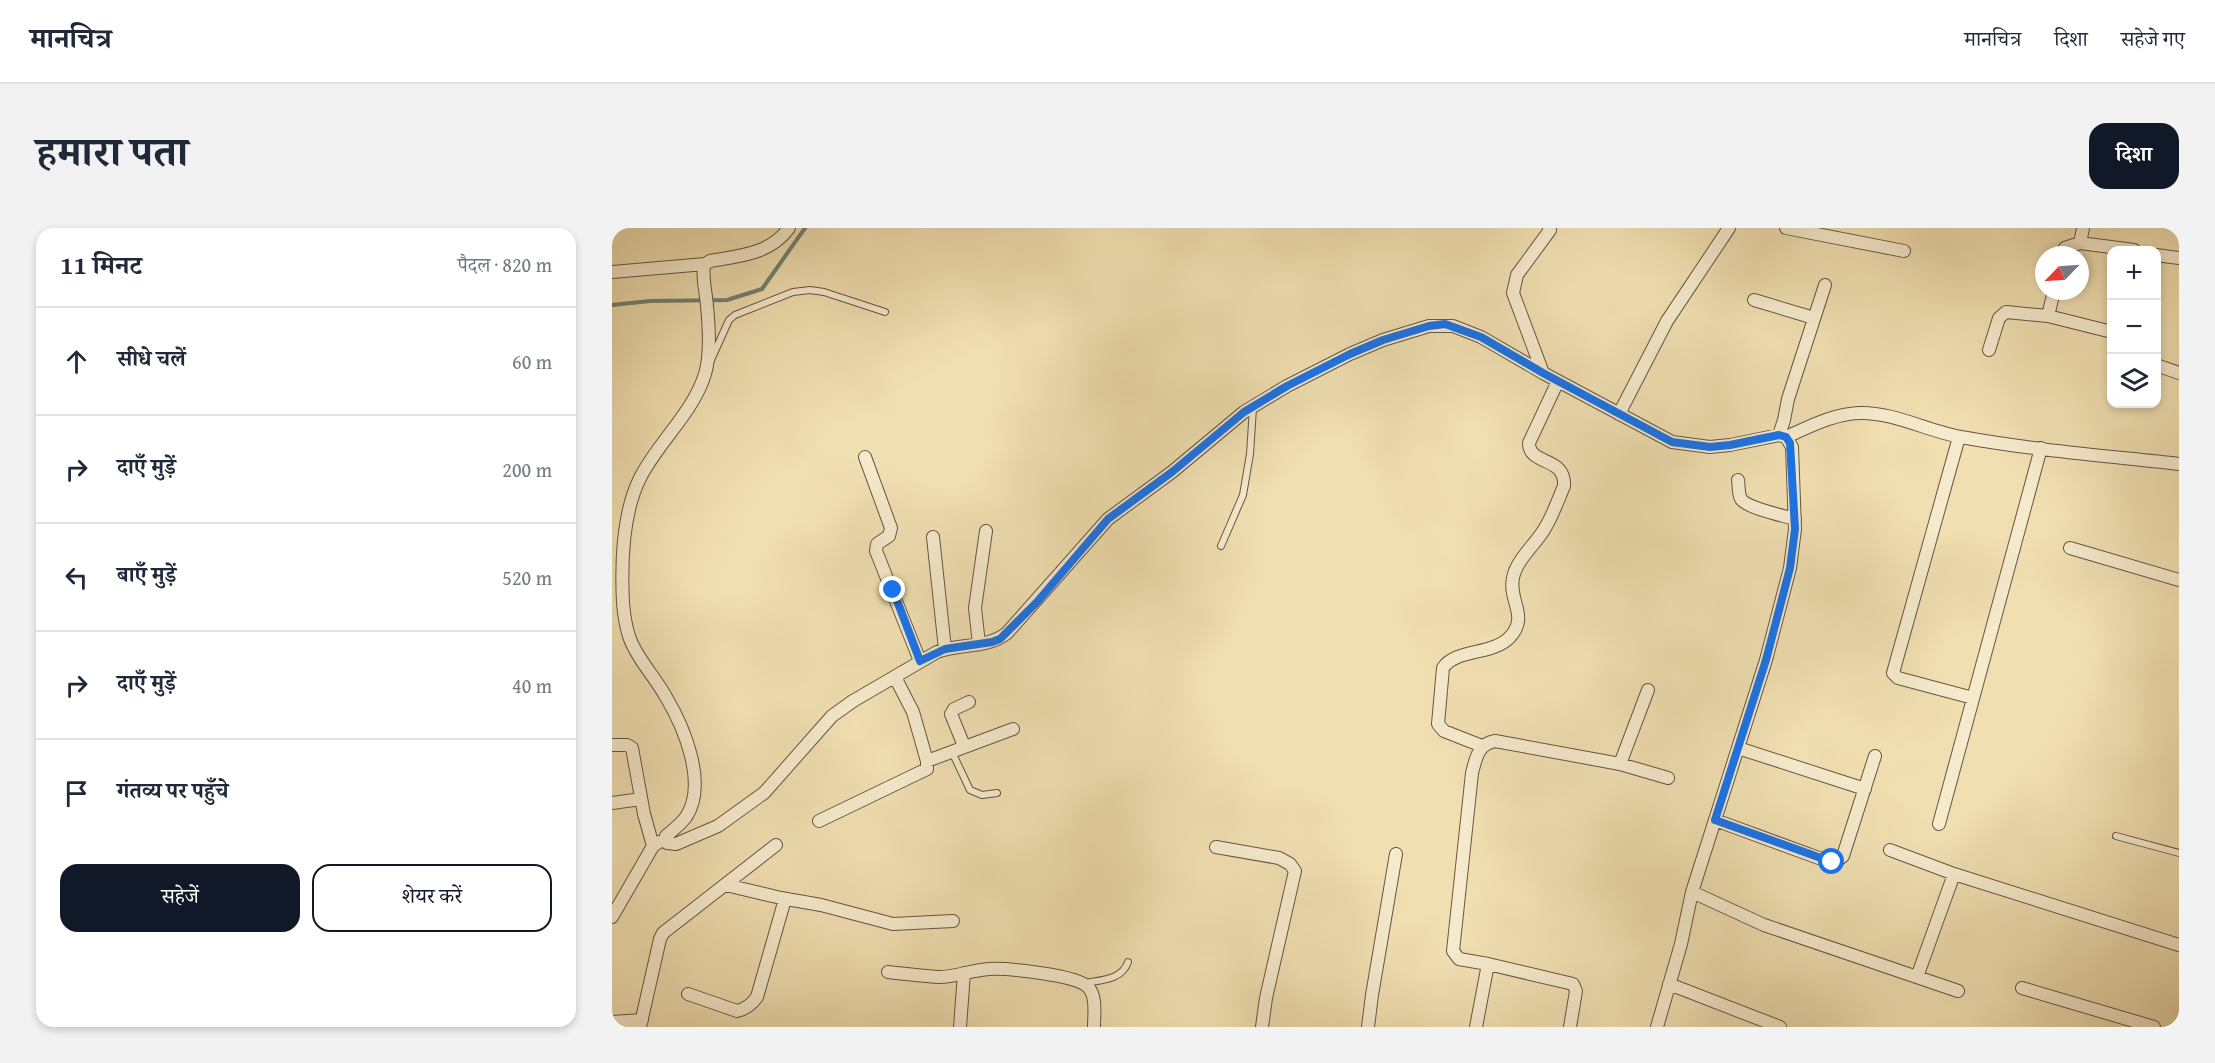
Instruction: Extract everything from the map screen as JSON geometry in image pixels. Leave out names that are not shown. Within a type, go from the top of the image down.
[{"type":"street","points":[[612,272],[705,264],[759,251],[777,242],[789,228]]},
{"type":"street","points":[[1543,373],[1513,292],[1517,275],[1550,230],[1549,228]]},
{"type":"street","points":[[1619,414],[1667,321],[1729,228]]},
{"type":"street","points":[[1786,228],[1904,251]]},
{"type":"street","points":[[2080,243],[2083,228]]},
{"type":"street","points":[[2071,246],[2080,243],[2107,246]]},
{"type":"street","points":[[2161,256],[2179,258]]},
{"type":"street","points":[[612,917],[652,846],[665,839],[686,817],[695,794],[693,761],[687,743],[666,697],[630,640],[623,603],[625,529],[630,504],[640,478],[673,430],[705,373],[708,307],[705,264]]},
{"type":"street","points":[[1782,436],[1788,399],[1825,285]]},
{"type":"street","points":[[1754,300],[1814,318]]},
{"type":"street","points":[[2048,316],[2052,300]]},
{"type":"street","points":[[1989,350],[2000,318],[2006,312],[2048,316],[2107,331]]},
{"type":"street","points":[[665,839],[667,843],[676,844],[718,826],[764,793],[832,716],[895,676],[945,649],[992,642],[1007,633],[1108,519],[1172,472],[1212,437],[1253,407],[1287,386],[1350,354],[1383,340],[1439,325],[1453,326],[1481,337],[1654,434],[1682,444],[1710,447],[1782,436],[1845,414],[1862,412],[1895,418],[1959,437],[2179,464]]},
{"type":"street","points":[[2161,366],[2179,373]]},
{"type":"street","points":[[1482,746],[1444,731],[1438,724],[1443,668],[1452,659],[1503,643],[1517,625],[1519,619],[1513,576],[1545,528],[1564,486],[1564,479],[1559,468],[1534,454],[1528,447],[1558,381]]},
{"type":"street","points":[[1657,1027],[1692,892],[1766,660],[1790,568],[1795,519],[1792,447],[1782,436]]},
{"type":"street","points":[[1959,437],[1893,673],[1898,678],[1973,698]]},
{"type":"street","points":[[1939,824],[2041,448]]},
{"type":"street","points":[[865,457],[891,528],[889,536],[877,544],[876,551],[920,661]]},
{"type":"street","points":[[1738,480],[1743,501],[1795,519]]},
{"type":"street","points":[[979,644],[975,608],[986,531]]},
{"type":"street","points":[[933,537],[945,649]]},
{"type":"street","points":[[2070,548],[2179,580]]},
{"type":"street","points":[[819,820],[923,772],[928,767],[913,712],[895,676]]},
{"type":"street","points":[[1620,764],[1648,690]]},
{"type":"street","points":[[964,746],[951,714],[954,709],[969,702]]},
{"type":"street","points":[[927,761],[1013,729]]},
{"type":"street","points":[[1570,1027],[1576,991],[1573,984],[1459,959],[1453,951],[1472,773],[1478,752],[1482,746],[1495,741],[1620,764],[1668,778]]},
{"type":"street","points":[[612,745],[632,748],[652,846]]},
{"type":"street","points":[[1738,748],[1865,789]]},
{"type":"street","points":[[1715,820],[1827,861],[1838,861],[1843,856],[1875,756]]},
{"type":"street","points":[[612,803],[641,799]]},
{"type":"street","points":[[612,1023],[641,1024],[663,933],[776,845]]},
{"type":"street","points":[[1216,847],[1279,858],[1290,864],[1294,871],[1266,998],[1262,1027]]},
{"type":"street","points":[[1890,850],[1954,874],[2179,945]]},
{"type":"street","points":[[1368,1027],[1396,854]]},
{"type":"street","points":[[1917,977],[1954,874]]},
{"type":"street","points":[[726,885],[820,905],[893,924],[953,921]]},
{"type":"street","points":[[1692,892],[1764,925],[1958,991]]},
{"type":"street","points":[[688,994],[737,1011],[743,1010],[754,1002],[758,997],[785,899]]},
{"type":"street","points":[[1476,1027],[1488,964]]},
{"type":"street","points":[[888,972],[938,976],[1004,969],[1067,978],[1084,984],[1090,989],[1093,999],[1094,1027]]},
{"type":"street","points":[[960,1027],[964,973]]},
{"type":"street","points":[[1669,984],[1780,1027]]},
{"type":"street","points":[[2022,988],[2154,1027]]},
{"type":"lane","points":[[705,373],[729,320],[735,315],[786,295],[810,290],[824,292],[885,312]]},
{"type":"lane","points":[[1221,546],[1243,495],[1250,453],[1253,407]]},
{"type":"lane","points":[[952,751],[970,790],[982,795],[997,793]]},
{"type":"lane","points":[[2116,836],[2179,853]]},
{"type":"lane","points":[[1084,984],[1118,976],[1125,971],[1128,963]]},
{"type":"waterway","points":[[612,305],[650,301],[727,300],[762,289],[805,228]]},
{"type":"route","points":[[893,590],[920,661],[945,649],[1000,639],[1037,602],[1108,519],[1172,472],[1244,412],[1287,386],[1383,340],[1429,326],[1445,324],[1453,326],[1481,337],[1672,442],[1710,447],[1779,435],[1786,437],[1792,447],[1794,547],[1766,660],[1715,820],[1832,862]]}]
